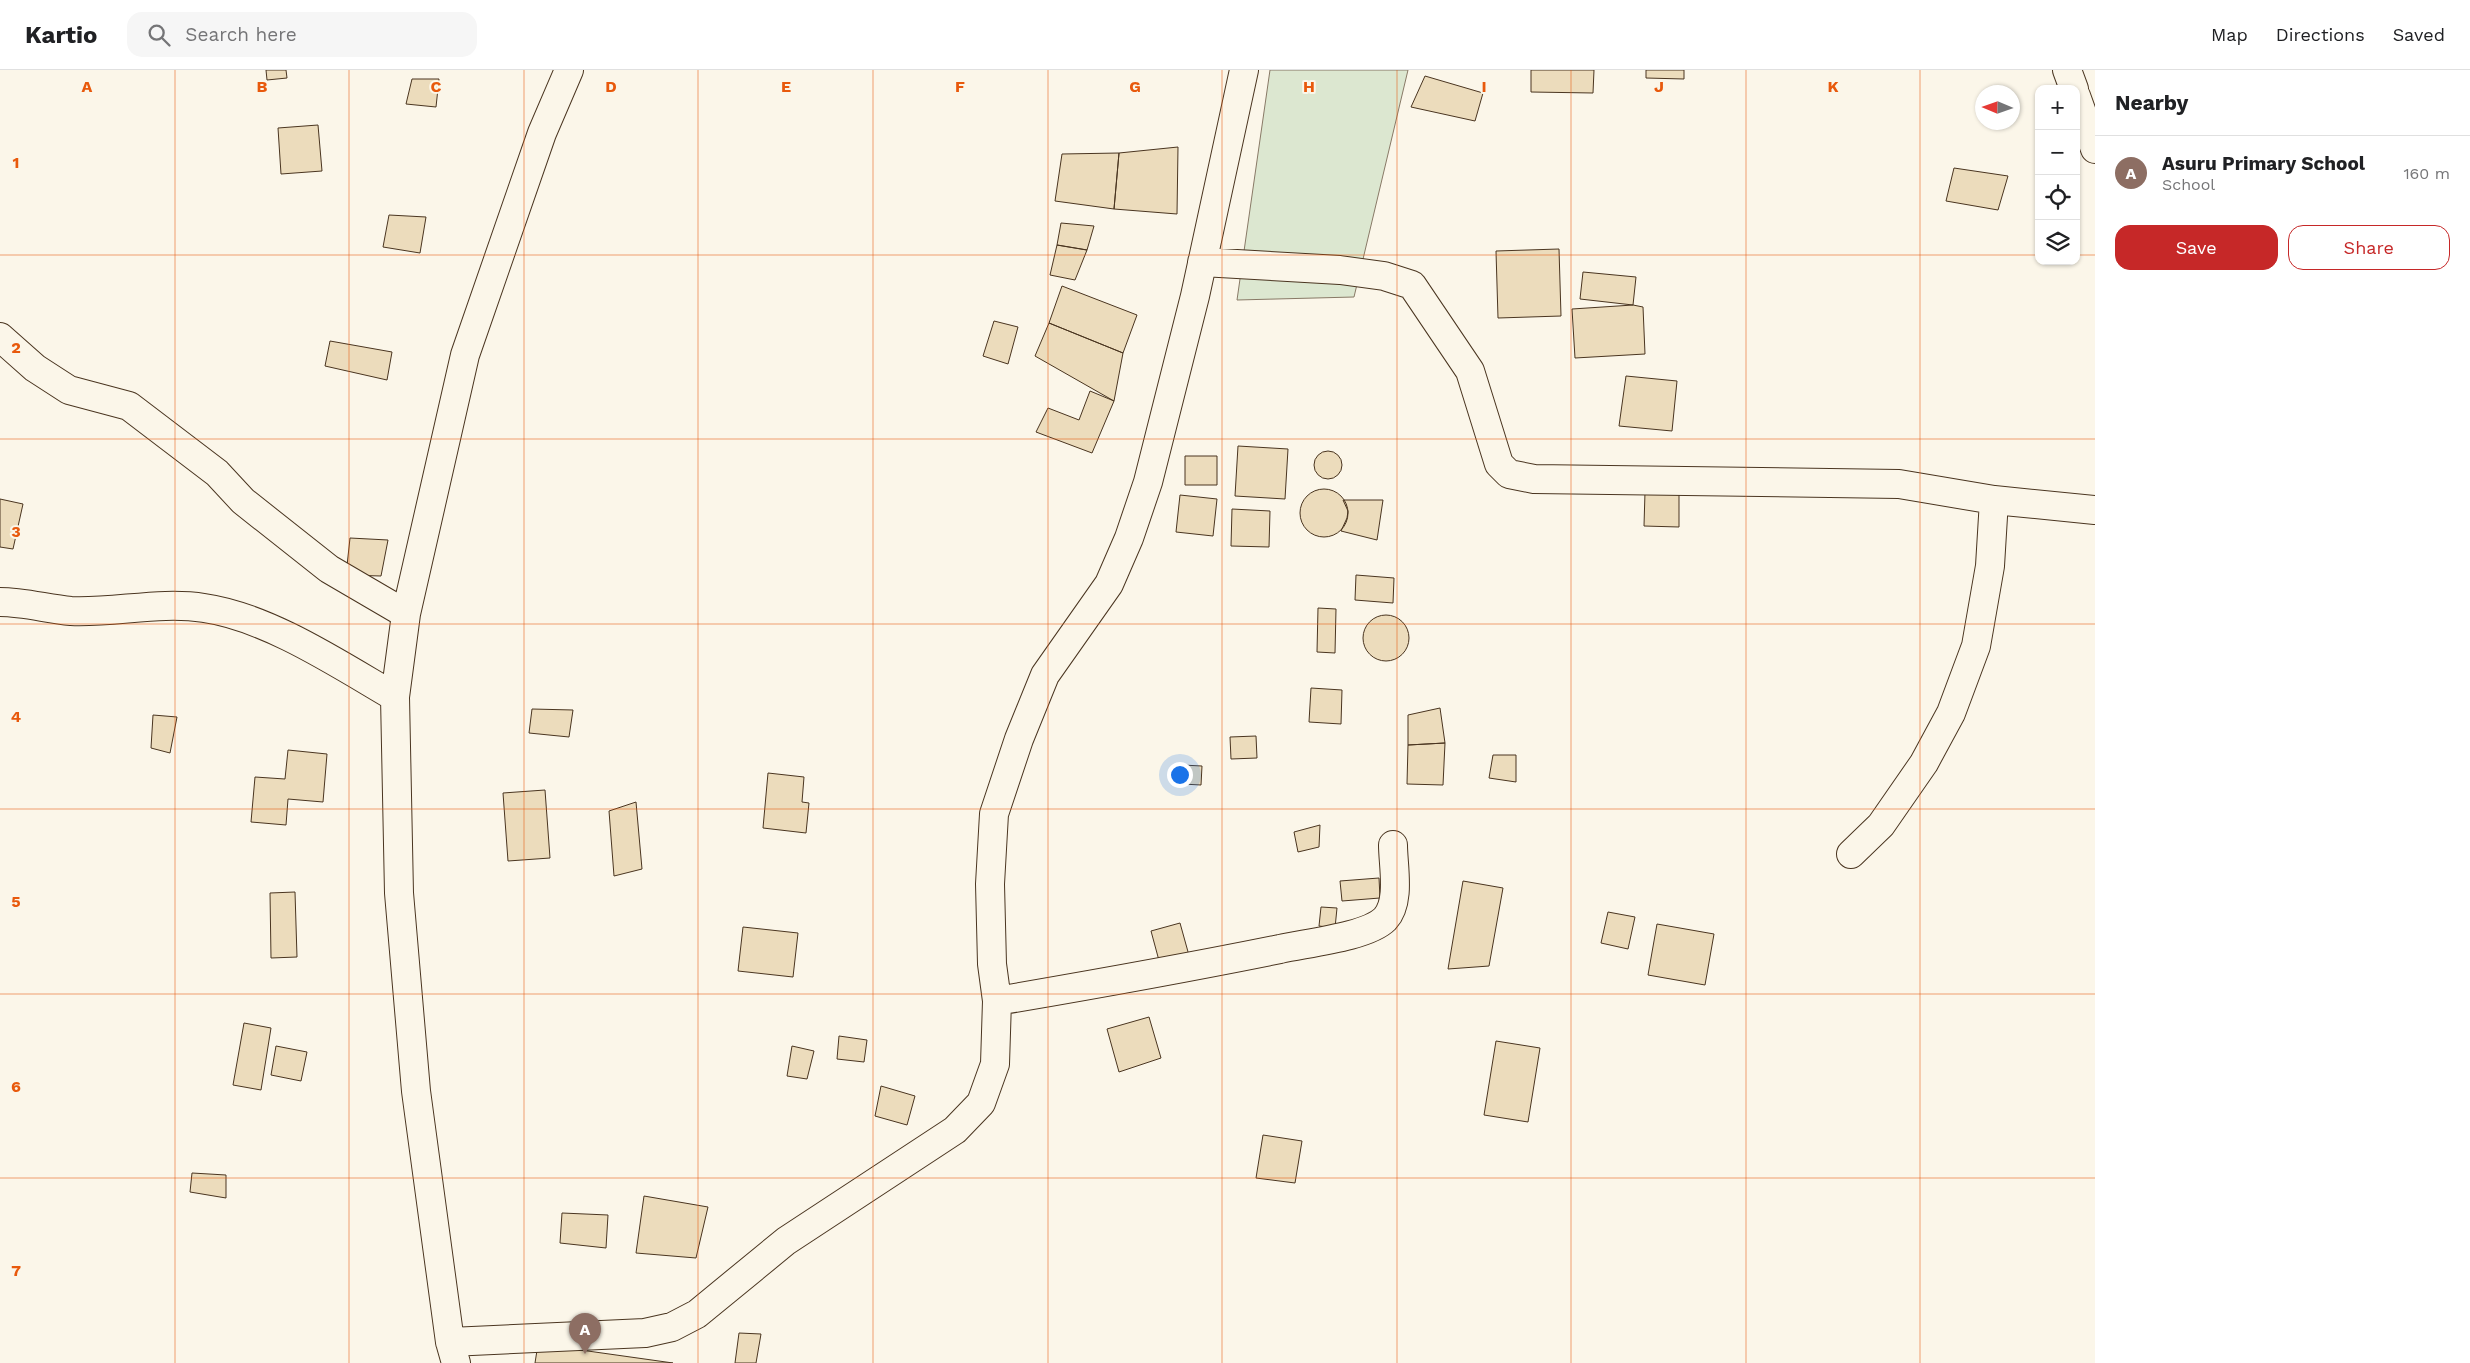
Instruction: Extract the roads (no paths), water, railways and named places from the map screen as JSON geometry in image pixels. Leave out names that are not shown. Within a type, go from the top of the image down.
[{"type":"street","points":[[569,70],[542,133],[465,355],[406,614],[395,697],[399,893],[402,933],[416,1091],[453,1353],[645,1333],[672,1327],[697,1314],[786,1241],[955,1130],[981,1103],[995,1064],[997,1000],[992,964],[990,884],[994,814],[1019,739],[1045,675],[1109,584],[1129,538],[1148,482],[1164,426],[1244,70]]},
{"type":"street","points":[[2067,70],[2073,85]]},
{"type":"street","points":[[2080,107],[2095,149]]},
{"type":"street","points":[[1202,262],[1340,270],[1384,276],[1412,286],[1470,371],[1499,464],[1509,474],[1534,479],[1899,484],[1994,500],[2095,510]]},
{"type":"street","points":[[0,337],[35,368],[69,390],[129,406],[217,473],[244,501],[329,570],[406,614]]},
{"type":"street","points":[[1851,854],[1881,825],[1924,763],[1951,713],[1976,646],[1990,566],[1994,500]]},
{"type":"street","points":[[0,602],[72,611],[160,606],[203,608],[228,613],[298,642],[395,697]]},
{"type":"street","points":[[997,1000],[1180,969],[1334,938],[1371,928],[1385,918],[1391,908],[1394,891],[1393,845]]},
{"type":"place","name":"Asuru Primary School","points":[[585,1354]]}]
